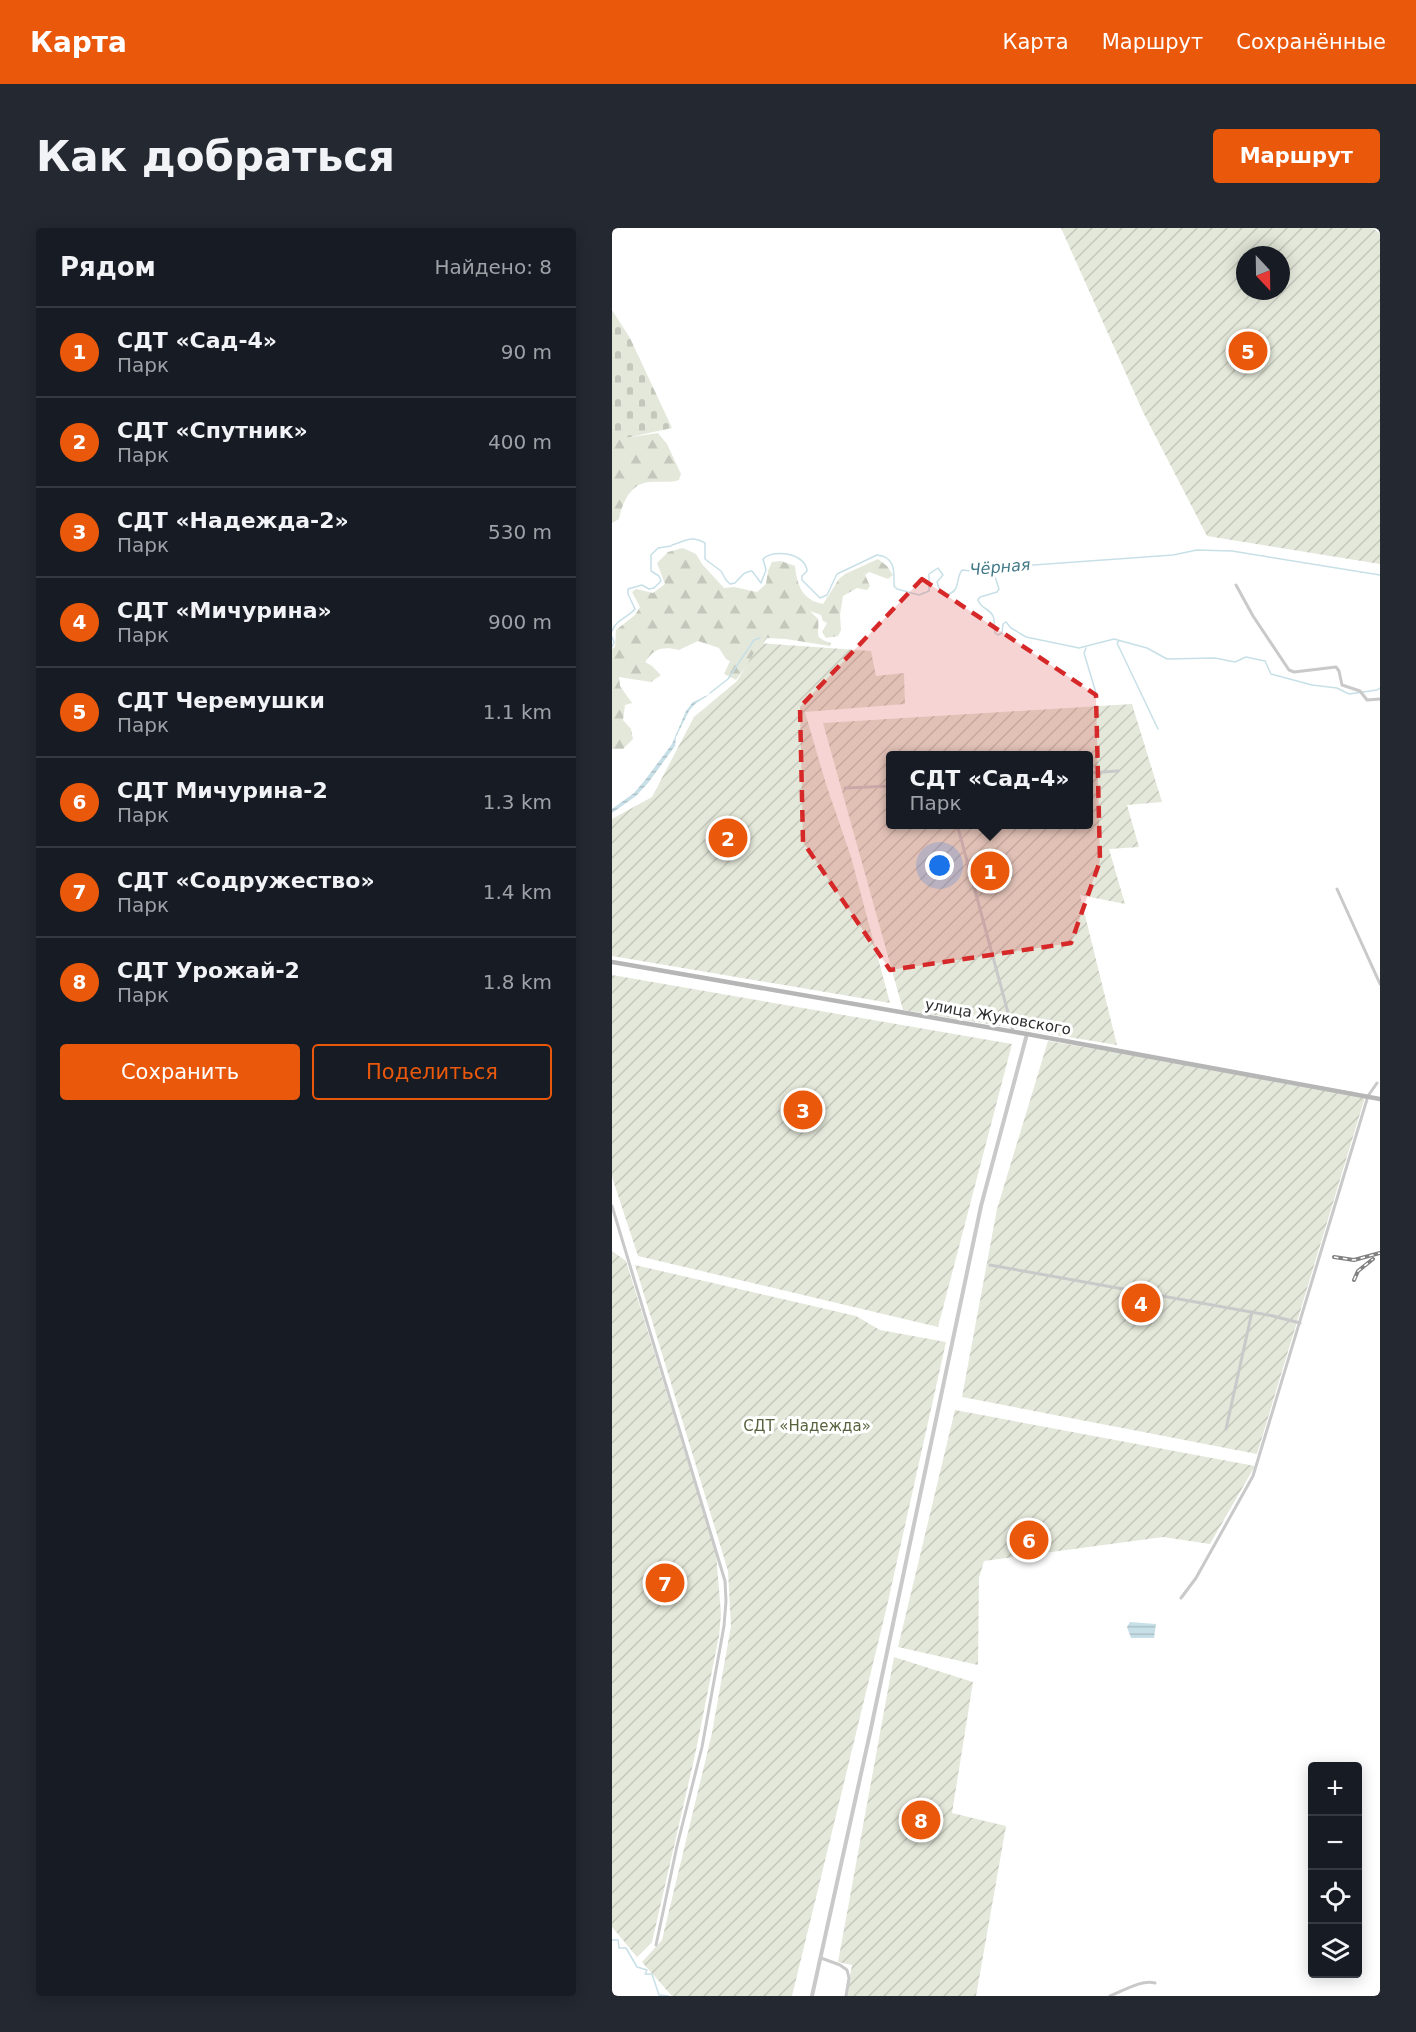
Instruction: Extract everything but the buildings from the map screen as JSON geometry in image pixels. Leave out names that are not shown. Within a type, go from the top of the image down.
[{"type":"main road","name":"улица Жуковского","points":[[612,962],[1027,1034],[1380,1099]]},
{"type":"street","points":[[1236,585],[1253,616],[1289,670],[1294,672],[1336,667],[1340,670],[1343,687],[1360,691],[1367,700],[1380,699]]},
{"type":"street","points":[[1093,773],[1118,771]]},
{"type":"street","points":[[845,788],[886,786]]},
{"type":"street","points":[[958,829],[1013,1032]]},
{"type":"street","points":[[1338,889],[1378,974],[1380,984]]},
{"type":"street","points":[[812,1996],[978,1217],[1027,1034]]},
{"type":"street","points":[[1181,1598],[1196,1578],[1253,1476],[1368,1096],[1377,1083]]},
{"type":"street","points":[[612,1206],[725,1581],[724,1626],[702,1747],[677,1846],[656,1945]]},
{"type":"street","points":[[990,1265],[1252,1312],[1300,1323]]},
{"type":"street","points":[[1227,1429],[1252,1312]]},
{"type":"street","points":[[821,1959],[840,1965],[847,1970],[849,1978],[846,1996]]},
{"type":"street","points":[[1110,1996],[1144,1983],[1155,1983]]},
{"type":"highlighted area","points":[[922,579],[1096,695],[1100,861],[1071,943],[890,970],[803,842],[800,707]]},
{"type":"green space","points":[[1061,228],[1373,228],[1380,234],[1380,564],[1207,536],[1143,412]]},
{"type":"green space","points":[[612,310],[630,338],[672,428],[612,441]]},
{"type":"green space","points":[[658,433],[667,444],[681,474],[679,480],[643,483],[638,486],[628,495],[619,519],[612,523],[612,440]]},
{"type":"green space","points":[[683,548],[696,554],[724,588],[734,587],[757,592],[766,584],[772,562],[781,561],[795,566],[802,591],[810,599],[823,604],[839,579],[845,574],[878,559],[893,575],[888,579],[869,572],[865,575],[870,586],[867,590],[857,588],[843,596],[840,615],[841,630],[838,636],[826,638],[822,632],[827,623],[823,621],[821,615],[810,611],[818,619],[819,637],[831,643],[830,646],[767,638],[736,680],[724,674],[730,661],[719,648],[698,641],[679,650],[664,648],[655,651],[645,662],[661,675],[651,682],[619,677],[620,686],[632,703],[625,705],[623,720],[631,729],[633,739],[623,749],[612,749],[612,649],[615,647],[616,630],[635,615],[640,607],[632,592],[636,589],[653,593],[665,584],[657,563],[668,552]]},
{"type":"green space","points":[[760,643],[871,651],[876,676],[904,673],[905,704],[805,712],[851,857],[890,1003],[612,956],[612,819],[652,797],[694,717],[737,681]]},
{"type":"green space","points":[[1132,704],[1162,802],[1127,805],[1139,847],[1109,849],[1125,904],[1080,895],[1117,1045],[903,1010],[823,723]]},
{"type":"green space","points":[[612,975],[1012,1044],[938,1327],[638,1256],[612,1177]]},
{"type":"green space","points":[[1048,1041],[1354,1092],[1365,1097],[1257,1454],[962,1397],[997,1209]]},
{"type":"green space","points":[[612,1251],[626,1261],[716,1553],[721,1614],[719,1636],[695,1755],[652,1942],[637,1957],[612,1927]]},
{"type":"green space","name":"СДТ «Надежда»","points":[[635,1265],[856,1316],[880,1330],[946,1342],[887,1606],[792,1996],[672,1996],[642,1962],[662,1940],[712,1733],[731,1626],[728,1571]]},
{"type":"green space","points":[[955,1410],[1255,1466],[1210,1544],[1163,1537],[984,1561],[979,1578],[978,1665],[898,1647]]},
{"type":"green space","points":[[894,1657],[973,1682],[952,1813],[1006,1826],[976,1996],[846,1996],[852,1965],[838,1962]]},
{"type":"water","points":[[710,694],[689,711],[676,737],[675,746],[648,783],[636,796],[612,813],[612,809],[634,793],[672,744],[686,711],[693,702]]},
{"type":"water","points":[[1130,1622],[1156,1624],[1154,1638],[1131,1638],[1127,1627]]},
{"type":"waterway","name":"Чёрная","points":[[672,545],[692,539],[705,543],[705,559],[721,571],[730,584],[735,583],[749,571],[752,571],[761,583],[766,570],[763,559],[775,554],[789,554],[801,560],[805,565],[807,571],[802,576],[802,580],[820,598],[827,595],[837,574],[877,555],[891,562],[894,571],[894,586],[897,589],[919,595],[929,591],[929,574],[938,568],[943,575],[937,582],[941,592],[948,594],[956,589],[962,570],[1173,555],[1197,550],[1232,551],[1380,575]]},
{"type":"waterway","name":"Чёрная","points":[[612,631],[616,624],[635,609],[628,589],[642,585],[649,589],[654,588],[661,581],[659,576],[651,571],[651,555],[658,548],[671,546]]},
{"type":"waterway","points":[[993,570],[999,589],[978,600],[993,616],[995,633],[998,635],[1002,633],[1003,624],[1006,622],[1026,637],[1079,648],[1114,639],[1147,648],[1167,659],[1215,658],[1235,662],[1246,657],[1265,661],[1271,674],[1312,685],[1337,688],[1349,694],[1380,688]]},
{"type":"waterway","name":"Чёрная","points":[[612,637],[614,642],[612,647]]},
{"type":"waterway","points":[[710,693],[728,679],[754,640],[760,638]]},
{"type":"waterway","points":[[1119,641],[1117,643],[1158,729]]},
{"type":"waterway","points":[[1086,648],[1084,653],[1096,693]]},
{"type":"waterway","points":[[612,1940],[618,1940],[619,1948],[626,1948],[637,1967],[647,1970],[645,1974],[652,1974],[659,1995],[668,1996]]},
{"type":"railway","points":[[1334,1257],[1354,1260],[1380,1253]]},
{"type":"railway","points":[[1354,1280],[1358,1271],[1373,1259]]},
{"type":"place","name":"СДТ Черемушки","points":[[1248,351]]},
{"type":"place","name":"СДТ «Спутник»","points":[[728,838]]},
{"type":"place","name":"СДТ «Сад-4»","points":[[990,871]]},
{"type":"place","name":"СДТ «Надежда-2»","points":[[803,1110]]},
{"type":"place","name":"СДТ «Мичурина»","points":[[1141,1303]]},
{"type":"place","name":"СДТ Мичурина-2","points":[[1029,1540]]},
{"type":"place","name":"СДТ «Содружество»","points":[[665,1583]]},
{"type":"place","name":"СДТ Урожай-2","points":[[921,1820]]}]
